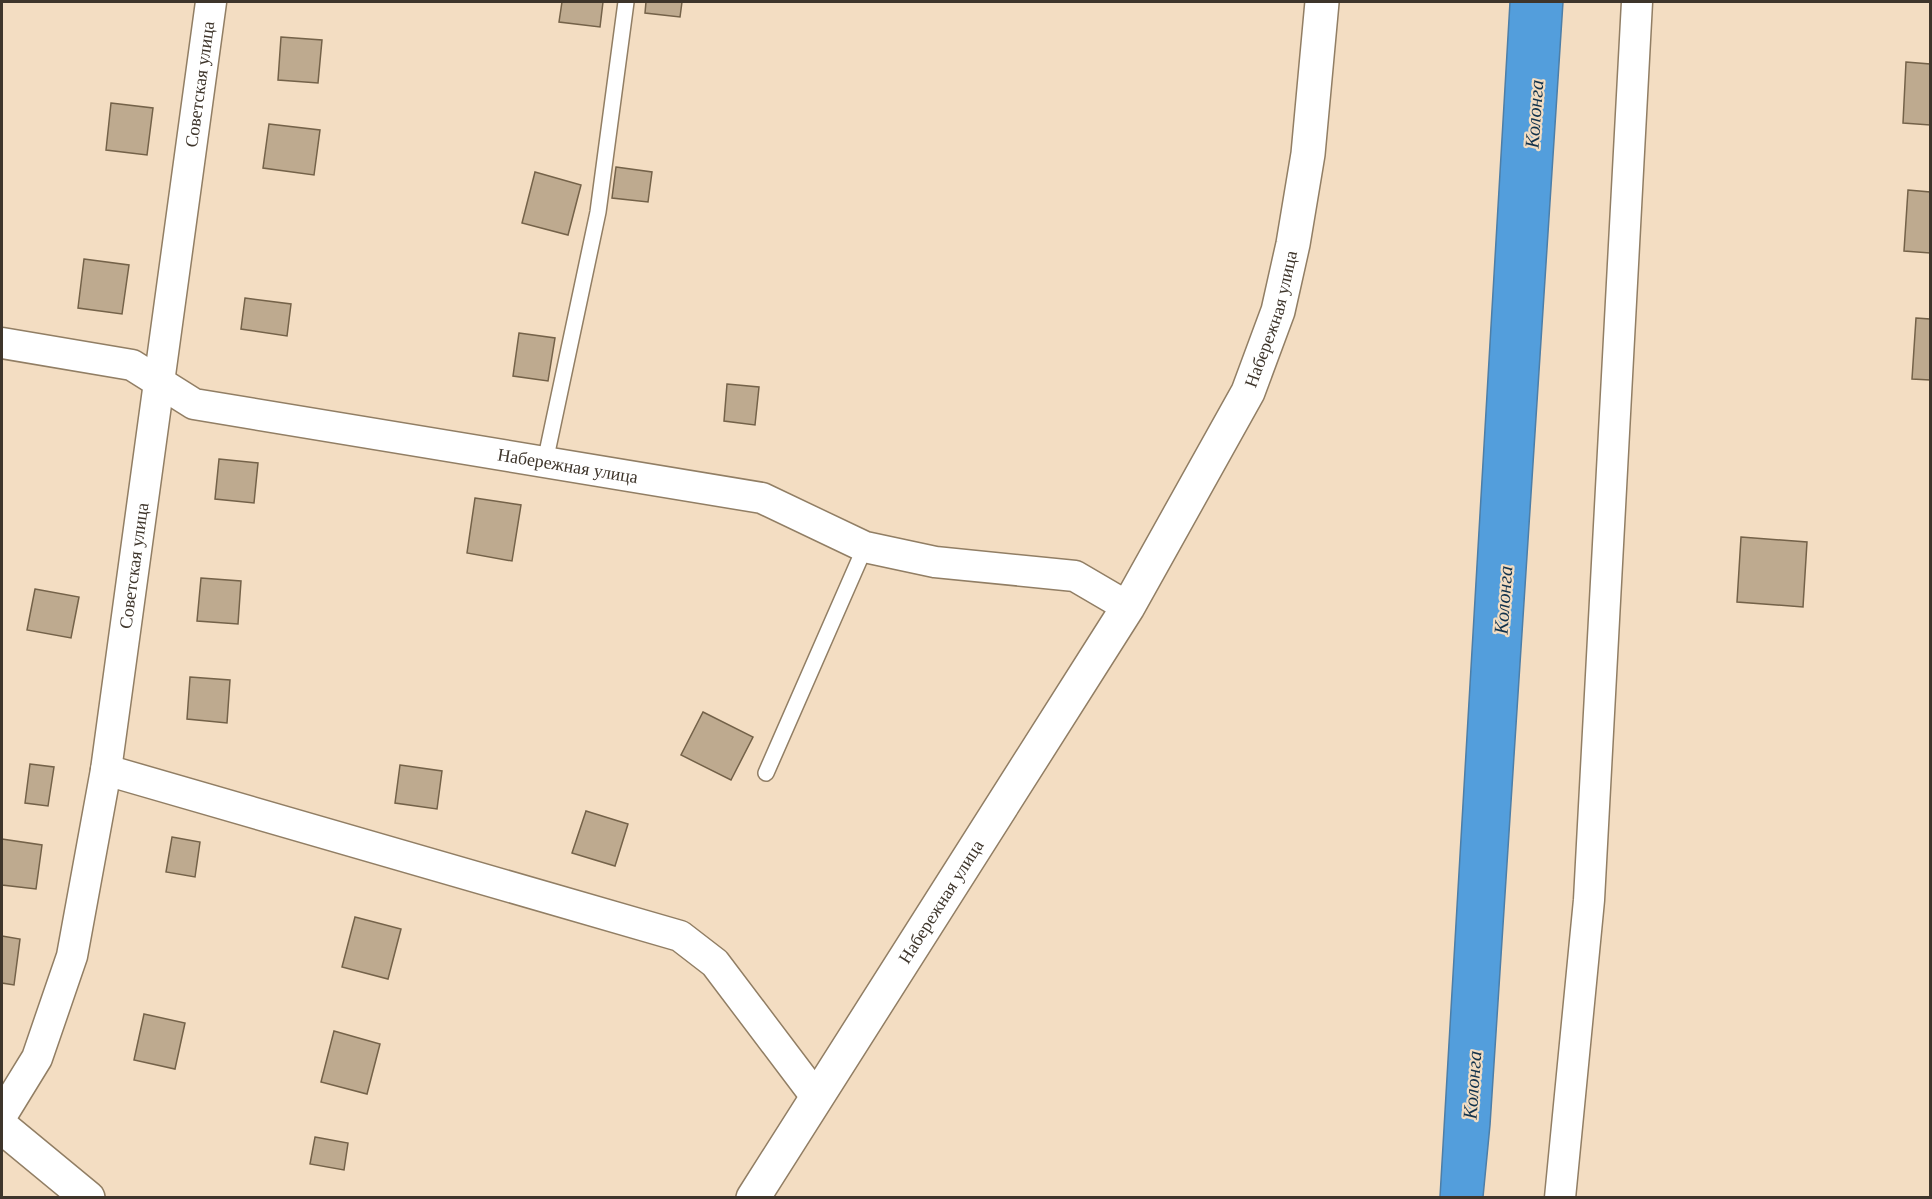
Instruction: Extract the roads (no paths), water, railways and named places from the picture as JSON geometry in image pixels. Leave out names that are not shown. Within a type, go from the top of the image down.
[{"type":"highway","name":"Набережная улица","points":[[753,1197],[1128,607],[1248,392],[1278,311],[1293,244],[1308,154],[1322,2]]},
{"type":"highway","points":[[2,1127],[88,1197]]},
{"type":"street","name":"Советская улица","points":[[2,1114],[37,1058],[72,956],[106,770],[211,2]]},
{"type":"street","points":[[1560,1197],[1589,900],[1637,2]]},
{"type":"street","name":"Набережная улица","points":[[2,343],[132,365],[194,404],[762,498],[866,547],[935,562],[1075,576],[1128,607]]},
{"type":"street","points":[[106,770],[680,936],[715,963],[817,1098]]},
{"type":"lane","points":[[545,462],[598,212],[626,2]]},
{"type":"lane","points":[[766,773],[866,547]]},
{"type":"water","name":"Колонга","points":[[1510,2],[1563,2],[1490,1125],[1483,1197],[1440,1197]]}]
